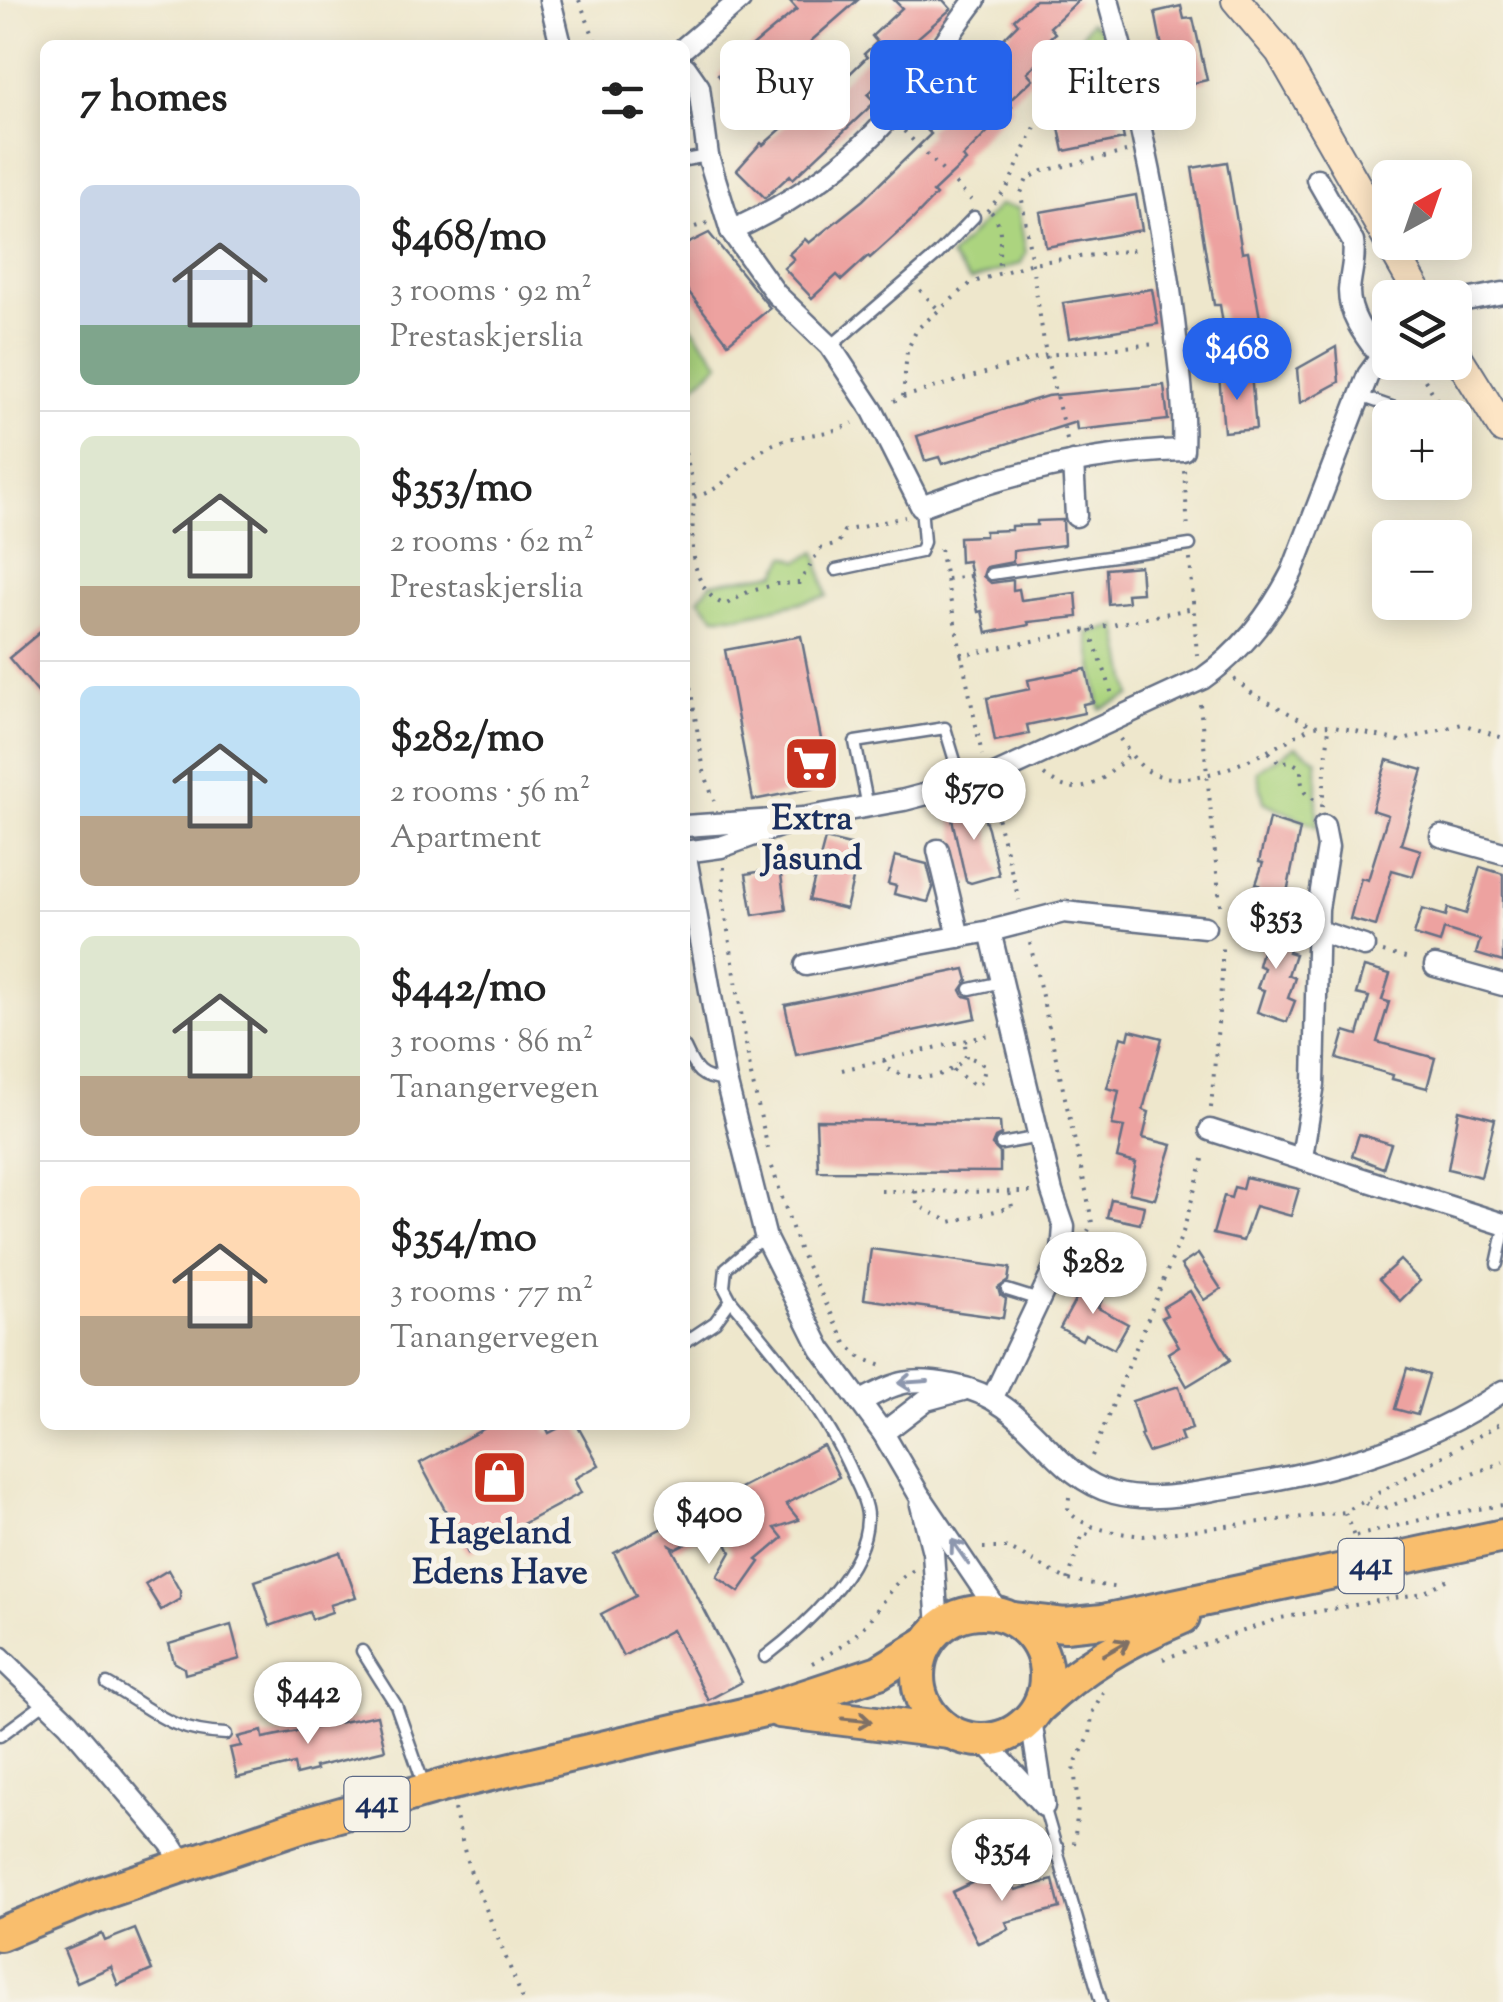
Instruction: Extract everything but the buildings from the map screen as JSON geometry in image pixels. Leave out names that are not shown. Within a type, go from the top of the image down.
[{"type":"main road","points":[[1236,0],[1280,52],[1411,280]]},
{"type":"main road","points":[[1472,379],[1503,428]]},
{"type":"main road","name":"441","points":[[0,1934],[96,1895],[288,1829],[437,1787],[764,1710],[879,1672],[955,1617],[974,1612],[1064,1625],[1084,1623],[1503,1536]]},
{"type":"main road","name":"441","points":[[764,1710],[949,1732],[984,1741],[1006,1736],[1091,1662],[1128,1641],[1238,1594]]},
{"type":"main road","points":[[1006,1616],[1029,1630],[1047,1667],[1046,1688],[1035,1713]]},
{"type":"main road","points":[[932,1636],[919,1662],[918,1682],[933,1719],[949,1732]]},
{"type":"street","points":[[550,0],[560,40]]},
{"type":"street","points":[[690,42],[740,0]]},
{"type":"street","points":[[731,232],[772,213],[871,138],[975,0]]},
{"type":"street","points":[[1108,0],[1120,40]]},
{"type":"street","points":[[690,74],[699,88],[708,156],[731,232],[776,294],[830,346],[926,504],[1002,476],[1072,457],[1183,450],[1185,415],[1165,246],[1142,130]]},
{"type":"street","points":[[1317,179],[1353,242],[1349,292],[1354,318],[1372,337]]},
{"type":"street","points":[[1472,299],[1503,293]]},
{"type":"street","points":[[690,826],[803,818],[988,778],[1164,700],[1202,679],[1221,666],[1257,629],[1292,572],[1359,396],[1372,373]]},
{"type":"street","points":[[1072,457],[1076,516]]},
{"type":"street","points":[[690,851],[721,847],[803,818]]},
{"type":"street","points":[[1302,1157],[1314,1084],[1320,888],[1327,856],[1324,826]]},
{"type":"street","points":[[1441,836],[1503,853]]},
{"type":"street","points":[[938,850],[958,936]]},
{"type":"street","points":[[690,880],[726,1080],[766,1238],[820,1349],[883,1433],[918,1493],[1006,1616]]},
{"type":"street","points":[[806,965],[990,931],[1064,912],[1216,924]]},
{"type":"street","points":[[990,931],[1052,1192],[1064,1227],[1062,1252],[993,1396]]},
{"type":"street","points":[[1319,931],[1364,946]]},
{"type":"street","points":[[1435,966],[1503,985]]},
{"type":"street","points":[[1210,1130],[1503,1224]]},
{"type":"street","points":[[860,1402],[893,1384],[921,1379],[970,1388],[993,1396],[1020,1417],[1080,1478],[1110,1492],[1138,1498],[1168,1497],[1319,1473],[1442,1429],[1503,1391]]},
{"type":"street","points":[[883,1433],[926,1400],[970,1388]]},
{"type":"street","points":[[918,1493],[933,1552],[932,1636]]},
{"type":"street","points":[[0,1657],[46,1702],[170,1842],[184,1866]]},
{"type":"street","points":[[1035,1713],[1044,1806]]},
{"type":"street","points":[[984,1741],[1044,1806]]},
{"type":"lane","points":[[690,159],[708,156]]},
{"type":"lane","points":[[830,346],[974,217]]},
{"type":"lane","points":[[1359,396],[1372,400]]},
{"type":"lane","points":[[836,570],[920,552],[926,504]]},
{"type":"lane","points":[[991,574],[1190,546]]},
{"type":"lane","points":[[868,806],[855,742],[944,728],[962,785]]},
{"type":"lane","points":[[970,988],[1002,982]]},
{"type":"lane","points":[[690,1059],[694,1068],[710,1080],[726,1080]]},
{"type":"lane","points":[[1000,1144],[1039,1138]]},
{"type":"lane","points":[[1497,1264],[1503,1236]]},
{"type":"lane","points":[[765,1658],[801,1630],[830,1596],[861,1549],[868,1518],[838,1439],[724,1287],[726,1268],[766,1238]]},
{"type":"lane","points":[[1007,1290],[1039,1300]]},
{"type":"lane","points":[[690,1339],[715,1322],[731,1300]]},
{"type":"lane","points":[[362,1650],[396,1705],[437,1787]]},
{"type":"lane","points":[[107,1684],[172,1726],[196,1733],[226,1734]]},
{"type":"lane","points":[[0,1736],[46,1702]]},
{"type":"lane","points":[[1044,1806],[1100,2002]]},
{"type":"lane","points":[[1019,1864],[1058,1848]]},
{"type":"path","points":[[579,0],[595,40]]},
{"type":"path","points":[[904,130],[972,200]]},
{"type":"path","points":[[1000,274],[996,257],[999,220],[988,210],[1007,188],[1034,130]]},
{"type":"path","points":[[1072,457],[1046,355],[1021,192],[1027,179],[1043,171],[1146,147]]},
{"type":"path","points":[[1019,166],[1027,179]]},
{"type":"path","points":[[903,397],[911,340],[938,309],[971,283],[1032,263],[1165,246]]},
{"type":"path","points":[[909,279],[938,309]]},
{"type":"path","points":[[887,404],[1046,355],[1176,342]]},
{"type":"path","points":[[694,496],[710,493],[724,484],[765,448],[857,421]]},
{"type":"path","points":[[1183,450],[1198,666]]},
{"type":"path","points":[[690,477],[694,496],[690,520],[698,574],[713,600],[725,604],[748,592],[798,583],[820,550],[838,544],[844,532],[908,516],[926,504],[947,579],[960,656],[1090,1209],[1092,1223],[1085,1235]]},
{"type":"path","points":[[947,579],[991,574]]},
{"type":"path","points":[[960,656],[1194,608]]},
{"type":"path","points":[[1091,630],[1096,655],[1106,668],[1113,703]]},
{"type":"path","points":[[1230,676],[1253,694],[1313,726]]},
{"type":"path","points":[[690,686],[704,771],[717,810]]},
{"type":"path","points":[[1080,1478],[1183,1232],[1210,1130],[1222,976],[1216,924],[1214,826],[1199,697]]},
{"type":"path","points":[[1117,733],[1130,754],[1148,771],[1170,777],[1239,766],[1313,726],[1330,725],[1400,741],[1462,724],[1503,738]]},
{"type":"path","points":[[1324,826],[1322,802],[1330,725]]},
{"type":"path","points":[[1269,752],[1279,763],[1290,762],[1301,768],[1301,788],[1306,796],[1322,802]]},
{"type":"path","points":[[1038,768],[1061,786],[1097,785],[1130,754]]},
{"type":"path","points":[[724,861],[723,899],[752,1076],[772,1167],[800,1252],[846,1345],[861,1358],[882,1366]]},
{"type":"path","points":[[1364,946],[1435,966]]},
{"type":"path","points":[[842,1070],[1014,1030]]},
{"type":"path","points":[[884,1060],[887,1069],[918,1079],[953,1070],[966,1056],[965,1041]]},
{"type":"path","points":[[953,1070],[967,1083],[982,1082],[985,1068],[966,1056]]},
{"type":"path","points":[[881,1191],[1052,1192]]},
{"type":"path","points":[[916,1191],[917,1205],[950,1222],[1012,1207],[1009,1192]]},
{"type":"path","points":[[1366,1503],[1380,1510],[1503,1462]]},
{"type":"path","points":[[1345,1512],[1354,1537],[1503,1504]]},
{"type":"path","points":[[1068,1580],[1083,1533],[1089,1535],[1093,1526]]},
{"type":"path","points":[[970,1551],[993,1546],[1008,1548],[1068,1580],[1120,1588]]},
{"type":"path","points":[[1152,1662],[1281,1618],[1423,1593],[1444,1580]]},
{"type":"path","points":[[1064,1869],[1076,1836],[1074,1765],[1090,1736],[1092,1713],[1110,1684]]},
{"type":"path","points":[[437,1787],[524,2002]]},
{"type":"green space","points":[[1090,22],[1104,31],[1106,40],[1079,40]]},
{"type":"green space","points":[[999,205],[1018,208],[1026,253],[1021,263],[970,281],[950,257]]},
{"type":"green space","points":[[690,324],[720,363],[690,389]]},
{"type":"green space","points":[[816,552],[827,596],[741,616],[715,616],[699,599],[711,583],[777,573],[786,556],[799,561]]},
{"type":"green space","points":[[1118,626],[1131,696],[1100,709],[1088,633]]},
{"type":"green space","points":[[1296,746],[1317,760],[1317,827],[1264,802],[1257,771]]},
{"type":"place","name":"Extra Jåsund","points":[[812,764]]},
{"type":"place","name":"Hageland Edens Have","points":[[500,1478]]}]
